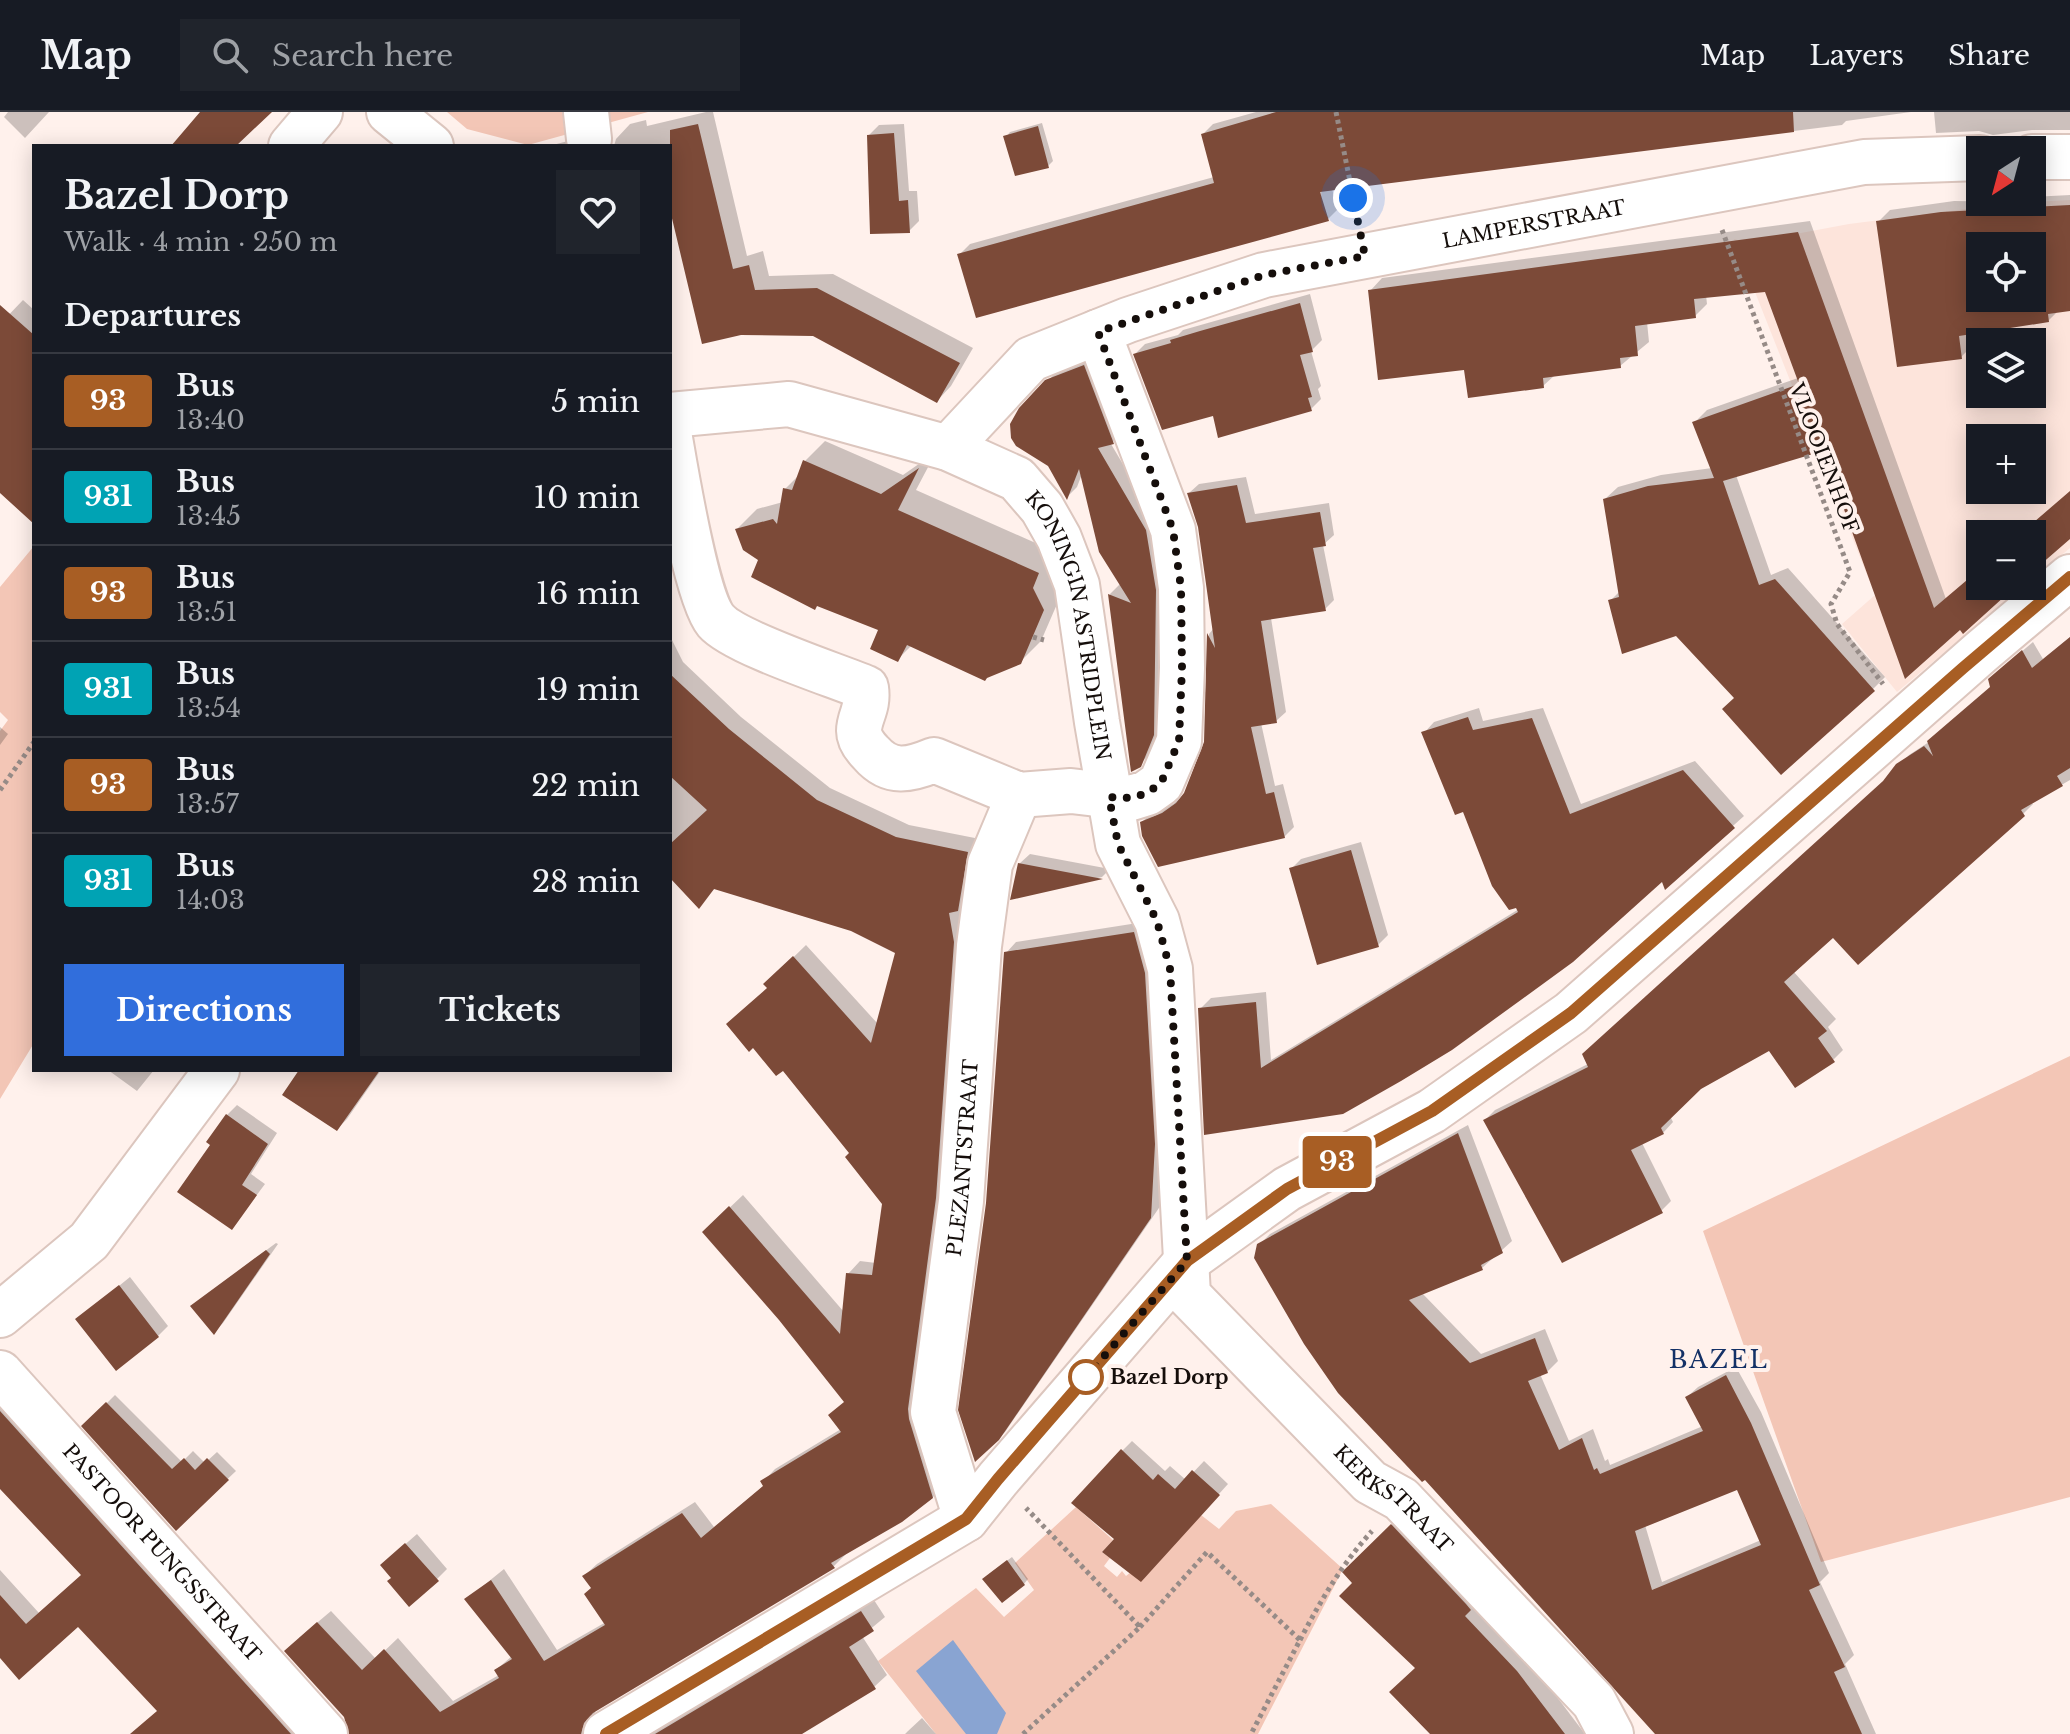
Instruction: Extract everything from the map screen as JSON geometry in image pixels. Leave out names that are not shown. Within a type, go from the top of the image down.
[{"type":"street","points":[[293,144],[320,112]]},
{"type":"street","points":[[389,112],[429,144]]},
{"type":"street","points":[[2046,157],[2070,157]]},
{"type":"street","name":"LAMPERSTRAAT","points":[[948,448],[1031,359],[1098,332],[1264,275],[1864,162],[1966,158]]},
{"type":"street","points":[[1098,332],[1173,530],[1181,588],[1179,741],[1161,783],[1147,793],[1131,798],[1109,797]]},
{"type":"street","name":"KONINGIN ASTRIDPLEIN","points":[[672,415],[789,404],[948,448],[1017,479],[1042,508],[1059,538],[1077,585],[1109,797],[1071,791],[1019,795],[934,760],[915,768],[898,770],[885,766],[865,746],[859,732],[868,703],[866,688],[779,654],[717,623],[708,609],[672,447]]},
{"type":"street","points":[[606,1734],[966,1519],[1187,1261],[1287,1189],[1432,1111],[1571,1013],[2070,577]]},
{"type":"street","name":"PLEZANTSTRAAT","points":[[966,1519],[933,1412],[961,1201],[979,946],[990,864],[1019,795]]},
{"type":"street","name":"KERKSTRAAT","points":[[1109,797],[1118,844],[1157,921],[1170,969],[1188,1295],[1370,1482],[1401,1499],[1594,1702],[1611,1734]]},
{"type":"street","points":[[0,1315],[89,1241],[216,1072]]},
{"type":"street","name":"PASTOOR PUNGSSTRAAT","points":[[0,1373],[325,1734]]},
{"type":"path","points":[[1336,112],[1365,256]]},
{"type":"path","name":"VLOOIENHOF","points":[[1707,192],[1850,572],[1831,604],[1837,624],[1908,716]]},
{"type":"path","points":[[0,790],[32,745]]},
{"type":"path","points":[[998,1479],[1140,1627]]},
{"type":"path","points":[[1251,1734],[1326,1591],[1348,1557],[1401,1499]]},
{"type":"path","points":[[1023,1734],[1140,1627],[1207,1552],[1300,1640]]},
{"type":"shaded area","points":[[447,112],[648,112],[532,144],[467,129]]},
{"type":"shaded area","points":[[2070,200],[2070,548],[2046,568],[2046,520],[1966,520],[1966,600],[2007,600],[1897,692],[1842,624],[1875,595],[1734,239],[1748,243],[1849,224],[1966,209],[1966,216],[2046,216],[2046,201]]},
{"type":"shaded area","points":[[32,548],[32,1046],[0,1099],[0,731],[8,720],[0,712],[0,587]]},
{"type":"shaded area","points":[[2070,1056],[2070,1497],[1821,1562],[1703,1231]]},
{"type":"shaded area","points":[[1271,1504],[1343,1569],[1258,1734],[936,1734],[878,1661],[976,1588],[1004,1617],[1034,1590],[1015,1563],[1076,1507],[1113,1540],[1102,1552],[1110,1558],[1104,1566],[1117,1577],[1122,1571],[1126,1576],[1201,1515],[1219,1529],[1236,1511]]},
{"type":"water","points":[[953,1640],[1006,1713],[997,1734],[966,1734],[916,1671]]},
{"type":"building","points":[[200,112],[272,112],[238,144],[173,144]]},
{"type":"building","points":[[1276,112],[1793,112],[1794,132],[1320,192],[1329,221],[976,318],[957,254],[1214,183],[1201,134]]},
{"type":"building","points":[[698,124],[733,269],[749,265],[755,290],[817,288],[960,363],[937,403],[813,336],[741,335],[702,344],[672,218],[670,130]]},
{"type":"building","points":[[1038,126],[1049,168],[1015,176],[1003,136]]},
{"type":"building","points":[[894,133],[899,201],[908,200],[910,233],[870,234],[867,135]]},
{"type":"building","points":[[2070,205],[2070,311],[2048,314],[2049,322],[2010,328],[1966,328],[1966,335],[1959,336],[1962,359],[1897,367],[1876,221],[1966,211],[1966,216],[2046,216],[2046,206]]},
{"type":"building","points":[[1798,232],[1934,608],[1966,581],[1966,600],[2001,600],[1963,634],[1960,630],[1905,679],[1823,451],[1723,481],[1759,585],[1775,579],[1875,691],[1781,775],[1722,709],[1734,698],[1676,636],[1622,654],[1608,600],[1619,597],[1603,499],[1648,486],[1714,478],[1692,422],[1799,384],[1765,292],[1694,299],[1696,318],[1635,326],[1638,356],[1620,358],[1621,368],[1543,378],[1544,388],[1468,398],[1464,370],[1378,380],[1368,290]]},
{"type":"building","points":[[1300,303],[1313,352],[1300,355],[1312,397],[1308,398],[1312,411],[1218,438],[1213,416],[1162,430],[1133,354],[1171,343],[1170,340]]},
{"type":"building","points":[[0,305],[32,333],[32,522],[0,493]]},
{"type":"building","points":[[1084,365],[1114,444],[1098,448],[1146,530],[1156,590],[1154,735],[1141,767],[1131,772],[1108,594],[1131,603],[1099,552],[1079,469],[1067,500],[1048,466],[1016,446],[1011,438],[1010,424],[1019,408],[1045,380]]},
{"type":"building","points":[[803,460],[881,494],[919,468],[898,510],[1039,573],[1033,588],[1044,610],[1021,664],[985,681],[907,645],[898,662],[870,649],[878,630],[817,606],[815,610],[751,577],[758,560],[743,550],[735,529],[773,519],[777,524],[783,488],[792,490]]},
{"type":"building","points":[[1237,485],[1246,523],[1320,512],[1326,546],[1313,548],[1326,611],[1261,621],[1277,723],[1251,727],[1266,794],[1274,792],[1285,838],[1158,867],[1142,836],[1140,822],[1162,813],[1184,793],[1204,742],[1207,633],[1215,648],[1198,527],[1187,493]]},
{"type":"building","points":[[2070,491],[2070,539],[2046,560],[2046,520],[2036,520]]},
{"type":"building","points":[[2070,637],[2070,768],[2057,776],[2063,786],[2021,810],[2025,816],[1858,965],[1833,938],[1784,982],[1827,1031],[1818,1038],[1835,1062],[1795,1088],[1769,1051],[1701,1089],[1661,1128],[1664,1134],[1631,1150],[1663,1213],[1562,1263],[1483,1120],[1588,1067],[1582,1054],[1883,781],[1896,764],[1924,746],[1933,756],[1927,741],[1990,687],[1988,679],[2022,650],[2032,668]]},
{"type":"building","points":[[672,676],[729,729],[817,800],[896,837],[968,852],[958,911],[949,913],[954,942],[936,1198],[908,1409],[933,1498],[902,1522],[831,1563],[835,1568],[593,1713],[584,1723],[581,1734],[349,1734],[344,1717],[284,1651],[317,1622],[362,1670],[384,1649],[440,1712],[499,1678],[494,1670],[512,1659],[464,1599],[491,1580],[544,1661],[605,1625],[584,1594],[591,1588],[582,1576],[682,1513],[701,1538],[763,1486],[760,1481],[841,1432],[828,1415],[844,1402],[779,1320],[702,1232],[729,1206],[840,1334],[846,1273],[872,1275],[882,1204],[845,1157],[849,1153],[783,1071],[776,1076],[753,1048],[749,1052],[726,1024],[767,988],[763,984],[793,956],[871,1043],[895,953],[851,931],[714,889],[699,909],[672,880],[672,842],[707,810],[672,778]]},
{"type":"building","points":[[1468,717],[1473,730],[1532,718],[1570,814],[1683,770],[1735,828],[1665,890],[1662,882],[1573,962],[1452,1050],[1401,1081],[1343,1114],[1204,1135],[1198,1008],[1256,1002],[1261,1068],[1518,912],[1516,908],[1509,910],[1492,886],[1463,812],[1455,815],[1421,732]]},
{"type":"building","points":[[1351,850],[1379,947],[1317,965],[1289,868]]},
{"type":"building","points":[[1018,863],[1103,879],[1010,900]]},
{"type":"building","points":[[1134,932],[1145,973],[1155,1144],[1151,1218],[999,1440],[975,1462],[958,1410],[986,1203],[1004,952]]},
{"type":"building","points":[[298,1072],[379,1072],[337,1131],[282,1095]]},
{"type":"building","points":[[226,1114],[268,1144],[242,1185],[257,1195],[232,1230],[177,1192],[210,1145],[206,1142]]},
{"type":"building","points":[[1458,1133],[1503,1253],[1481,1265],[1483,1270],[1409,1300],[1470,1363],[1535,1338],[1548,1373],[1528,1381],[1559,1450],[1582,1438],[1594,1470],[1597,1468],[1600,1474],[1703,1431],[1685,1397],[1726,1375],[1751,1423],[1820,1585],[1809,1590],[1845,1667],[1834,1672],[1862,1734],[1655,1734],[1425,1480],[1422,1482],[1338,1393],[1304,1344],[1254,1258],[1257,1244]],"holes":[[[1737,1490],[1761,1545],[1652,1590],[1635,1531]]]},
{"type":"building","points":[[266,1250],[270,1254],[214,1335],[190,1306]]},
{"type":"building","points":[[119,1285],[159,1337],[116,1371],[75,1319]]},
{"type":"building","points":[[106,1402],[172,1469],[184,1458],[195,1470],[207,1458],[229,1480],[176,1531],[81,1426]]},
{"type":"building","points":[[0,1411],[291,1734],[130,1734],[157,1711],[78,1627],[19,1680],[0,1658],[0,1595],[26,1624],[81,1575],[0,1489]]},
{"type":"building","points":[[1121,1449],[1153,1480],[1158,1474],[1175,1489],[1192,1470],[1220,1495],[1141,1582],[1102,1552],[1114,1539],[1071,1503]]},
{"type":"building","points":[[1391,1524],[1471,1610],[1465,1616],[1517,1671],[1565,1734],[1430,1734],[1389,1692],[1415,1668],[1339,1596],[1352,1583],[1342,1572]]},
{"type":"building","points":[[405,1543],[439,1581],[409,1607],[387,1581],[391,1578],[380,1565]]},
{"type":"building","points":[[1007,1560],[1025,1585],[1002,1603],[982,1579]]},
{"type":"building","points":[[861,1611],[874,1631],[849,1647],[876,1689],[802,1734],[655,1734]]},
{"type":"bus line","name":"93","points":[[606,1734],[966,1519],[1187,1261],[1287,1189],[1432,1111],[1571,1013],[2070,577]]},
{"type":"place","name":"Bazel Dorp","points":[[1086,1377]]},
{"type":"district","name":"BAZEL","points":[[1719,1360]]},
{"type":"route","points":[[1086,1377],[1187,1261],[1170,969],[1157,921],[1118,844],[1109,797],[1131,798],[1147,793],[1161,783],[1179,741],[1181,588],[1173,530],[1098,332],[1264,275],[1365,256],[1353,198]]}]
